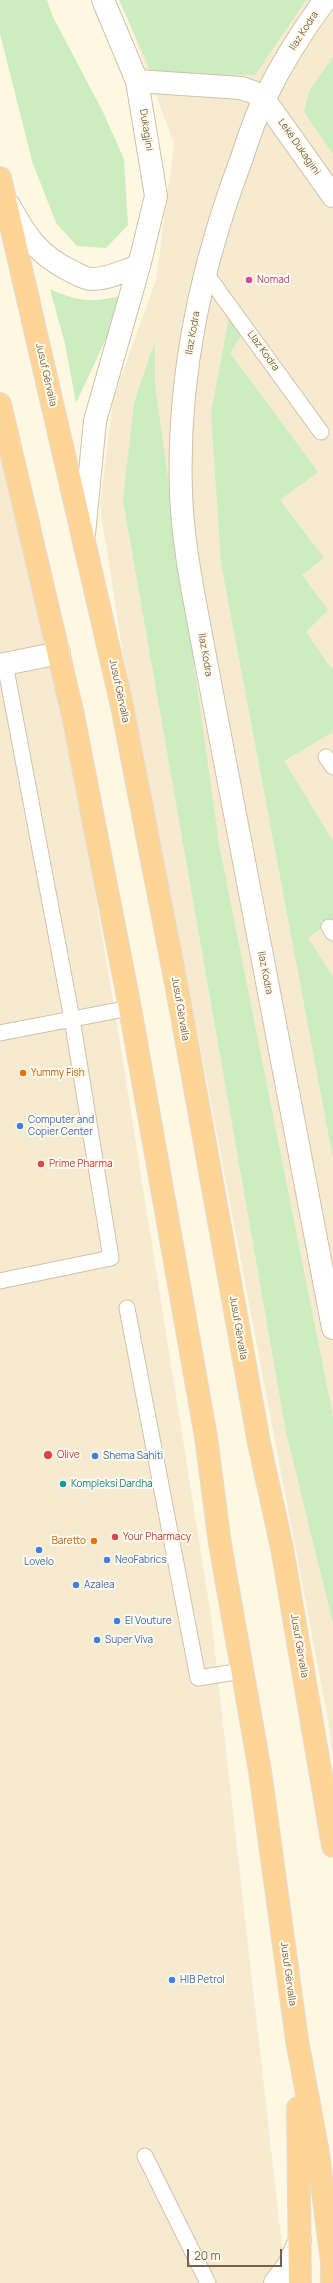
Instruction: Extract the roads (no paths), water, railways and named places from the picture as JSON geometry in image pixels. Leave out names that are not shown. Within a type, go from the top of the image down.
[{"type":"highway","name":"Jusuf Gërvalla","points":[[2,188],[122,706],[176,987],[259,1443],[282,1548],[333,1846]]},
{"type":"highway","name":"Jusuf Gërvalla","points":[[0,404],[60,653],[101,854],[130,1008],[206,1437],[220,1544],[260,1770],[297,2040]]},
{"type":"highway","points":[[297,2040],[300,2283]]},
{"type":"highway","points":[[297,2040],[318,2153],[332,2262],[332,2283]]},
{"type":"street","name":"Dukagjini","points":[[84,538],[95,421],[139,266],[156,196],[137,81],[103,0]]},
{"type":"street","name":"Ilaz Kodra","points":[[325,0],[298,37],[264,99],[233,182],[204,271],[189,351],[181,422],[181,494],[191,576],[332,1314]]},
{"type":"street","points":[[137,81],[241,88],[253,92],[264,99]]},
{"type":"street","name":"Lekë Dukagjini","points":[[264,99],[333,196]]},
{"type":"street","points":[[2,188],[27,236],[52,262],[91,279],[104,277],[139,266]]},
{"type":"street","points":[[2,664],[60,653]]},
{"type":"street","points":[[275,2283],[288,2266],[300,2240]]},
{"type":"lane","name":"Llaz Kodra","points":[[204,271],[321,432]]},
{"type":"lane","points":[[0,1281],[111,1258],[72,1019],[2,664]]},
{"type":"lane","points":[[0,1033],[130,1008]]},
{"type":"lane","points":[[127,1308],[198,1678],[242,1671]]},
{"type":"lane","points":[[145,2156],[208,2283]]},
{"type":"place","name":"Nomad","points":[[249,280]]},
{"type":"place","name":"Yummy Fish","points":[[23,1073]]},
{"type":"place","name":"Computer and Copier Center","points":[[20,1126]]},
{"type":"place","name":"Prime Pharma","points":[[41,1164]]},
{"type":"place","name":"Olive","points":[[48,1455]]},
{"type":"place","name":"Shema Sahiti","points":[[95,1456]]},
{"type":"place","name":"Kompleksi Dardha","points":[[63,1484]]},
{"type":"place","name":"Your Pharmacy","points":[[115,1537]]},
{"type":"place","name":"Baretto","points":[[94,1541]]},
{"type":"place","name":"Lovelo","points":[[39,1550]]},
{"type":"place","name":"NeoFabrics","points":[[107,1560]]},
{"type":"place","name":"Azalea","points":[[76,1585]]},
{"type":"place","name":"El Vouture","points":[[117,1621]]},
{"type":"place","name":"Super Viva","points":[[97,1640]]},
{"type":"place","name":"HIB Petrol","points":[[172,1980]]}]
